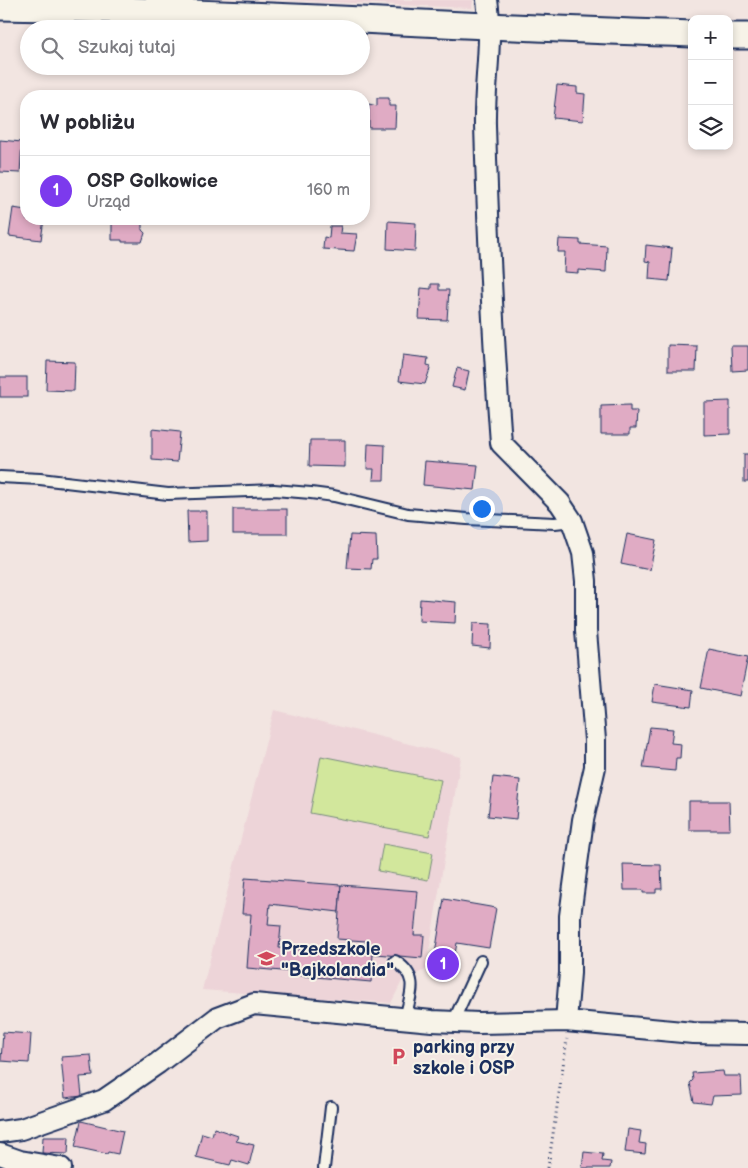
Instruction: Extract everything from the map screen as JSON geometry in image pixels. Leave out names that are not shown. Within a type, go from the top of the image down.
[{"type":"street","points":[[487,0],[489,28],[484,94],[488,262],[501,443],[560,503],[572,521],[583,553],[586,580],[586,631],[595,740],[595,767],[583,820],[573,893],[566,1021]]},
{"type":"street","points":[[0,7],[227,12],[358,20]]},
{"type":"street","points":[[370,21],[489,28],[688,34]]},
{"type":"street","points":[[733,36],[748,36]]},
{"type":"street","points":[[0,1132],[21,1129],[104,1100],[158,1063],[217,1018],[254,1004],[453,1022],[566,1021],[693,1033],[748,1034]]},
{"type":"street","points":[[0,1154],[20,1161],[61,1168]]},
{"type":"lane","points":[[0,477],[40,479],[168,494],[274,490],[334,496],[408,514],[555,523],[572,521]]},
{"type":"lane","points":[[395,960],[407,968],[412,978],[405,1018]]},
{"type":"lane","points":[[453,1022],[482,962]]},
{"type":"lane","points":[[324,1168],[331,1107]]},
{"type":"path","points":[[548,1168],[567,1047],[566,1021]]},
{"type":"shaded area","points":[[281,0],[473,0],[472,8]]},
{"type":"shaded area","points":[[274,710],[461,757],[426,970],[403,979],[391,1003],[202,990]]},
{"type":"green space","points":[[321,756],[441,780],[429,836],[310,813]]},
{"type":"green space","points":[[383,844],[433,853],[428,880],[378,871]]},
{"type":"building","points":[[557,85],[577,87],[577,93],[585,94],[583,121],[553,118]]},
{"type":"building","points":[[377,98],[389,98],[389,106],[396,106],[395,128],[370,128],[370,104],[377,106]]},
{"type":"building","points":[[0,140],[20,142],[20,173],[0,172]]},
{"type":"building","points":[[13,208],[20,209],[20,225],[43,225],[41,240],[9,236]]},
{"type":"building","points":[[388,221],[416,223],[415,251],[387,249]]},
{"type":"building","points":[[112,225],[142,225],[142,230],[145,233],[142,242],[112,240]]},
{"type":"building","points":[[330,226],[341,226],[340,233],[357,234],[354,251],[323,249],[324,237],[329,238]]},
{"type":"building","points":[[559,239],[580,240],[580,244],[607,246],[606,272],[578,270],[578,273],[564,272],[565,252],[558,252]]},
{"type":"building","points":[[646,245],[672,248],[669,281],[649,279],[650,262],[645,261]]},
{"type":"building","points":[[431,284],[439,284],[439,290],[449,290],[447,320],[419,319],[421,288],[431,289]]},
{"type":"building","points":[[668,345],[697,346],[696,371],[668,371]]},
{"type":"building","points":[[731,346],[748,346],[748,370],[732,371]]},
{"type":"building","points":[[403,355],[428,358],[427,365],[431,366],[425,384],[399,381]]},
{"type":"building","points":[[47,361],[75,362],[74,391],[46,390]]},
{"type":"building","points":[[457,368],[469,371],[465,390],[452,387]]},
{"type":"building","points":[[0,377],[27,377],[27,397],[0,397]]},
{"type":"building","points":[[730,401],[730,434],[704,435],[704,402]]},
{"type":"building","points":[[630,405],[630,411],[637,411],[636,428],[630,428],[630,434],[601,434],[601,406]]},
{"type":"building","points":[[152,429],[180,432],[177,462],[152,460]]},
{"type":"building","points":[[310,440],[345,440],[345,467],[309,466]]},
{"type":"building","points":[[368,444],[385,445],[384,480],[373,480],[374,469],[367,469]]},
{"type":"building","points":[[744,454],[748,454],[748,482],[744,482]]},
{"type":"building","points":[[425,461],[478,465],[475,490],[423,485]]},
{"type":"building","points":[[233,509],[287,509],[287,534],[233,534]]},
{"type":"building","points":[[187,511],[207,511],[207,541],[188,542]]},
{"type":"building","points":[[627,534],[656,540],[650,570],[621,564]]},
{"type":"building","points":[[350,535],[376,536],[377,559],[372,559],[371,569],[347,568]]},
{"type":"building","points":[[420,599],[456,602],[455,623],[419,621]]},
{"type":"building","points":[[473,623],[491,624],[490,648],[472,646]]},
{"type":"building","points":[[709,649],[748,657],[740,696],[701,688]]},
{"type":"building","points":[[655,684],[693,690],[691,707],[652,702]]},
{"type":"building","points":[[650,727],[673,729],[671,743],[681,744],[680,758],[676,758],[675,771],[643,768]]},
{"type":"building","points":[[493,777],[520,780],[516,819],[488,816]]},
{"type":"building","points":[[689,801],[729,801],[730,830],[689,830]]},
{"type":"building","points":[[623,864],[661,865],[662,889],[656,889],[656,893],[643,893],[643,890],[624,890]]},
{"type":"building","points":[[245,878],[341,885],[339,912],[270,904],[268,925],[281,926],[279,948],[373,954],[371,982],[293,975],[294,972],[247,968],[251,914],[242,914]]},
{"type":"building","points":[[341,885],[418,891],[414,935],[424,935],[422,958],[365,953],[366,941],[337,939]]},
{"type":"building","points":[[444,899],[496,908],[489,948],[457,943],[452,969],[433,966]]},
{"type":"building","points":[[3,1032],[31,1034],[29,1063],[1,1061]]},
{"type":"building","points":[[91,1055],[93,1076],[80,1077],[82,1096],[65,1098],[61,1057]]},
{"type":"building","points":[[723,1071],[724,1076],[741,1076],[742,1095],[713,1096],[711,1104],[694,1102],[690,1083],[693,1080],[692,1073]]},
{"type":"building","points":[[81,1121],[123,1131],[118,1154],[108,1152],[107,1154],[75,1147]]},
{"type":"building","points":[[214,1128],[238,1136],[236,1141],[254,1145],[249,1165],[232,1160],[230,1165],[196,1157],[202,1133],[212,1136]]},
{"type":"building","points":[[628,1129],[641,1131],[639,1143],[646,1144],[645,1154],[625,1152]]},
{"type":"building","points":[[43,1137],[69,1137],[68,1154],[42,1153]]},
{"type":"building","points":[[584,1152],[603,1154],[602,1161],[611,1162],[610,1168],[582,1168]]},
{"type":"place","name":"Przedszkole \"Bajkolandia\"","points":[[267,959]]},
{"type":"place","name":"OSP Golkowice","points":[[443,964]]},
{"type":"place","name":"parking przy szkole i OSP","points":[[399,1057]]}]
